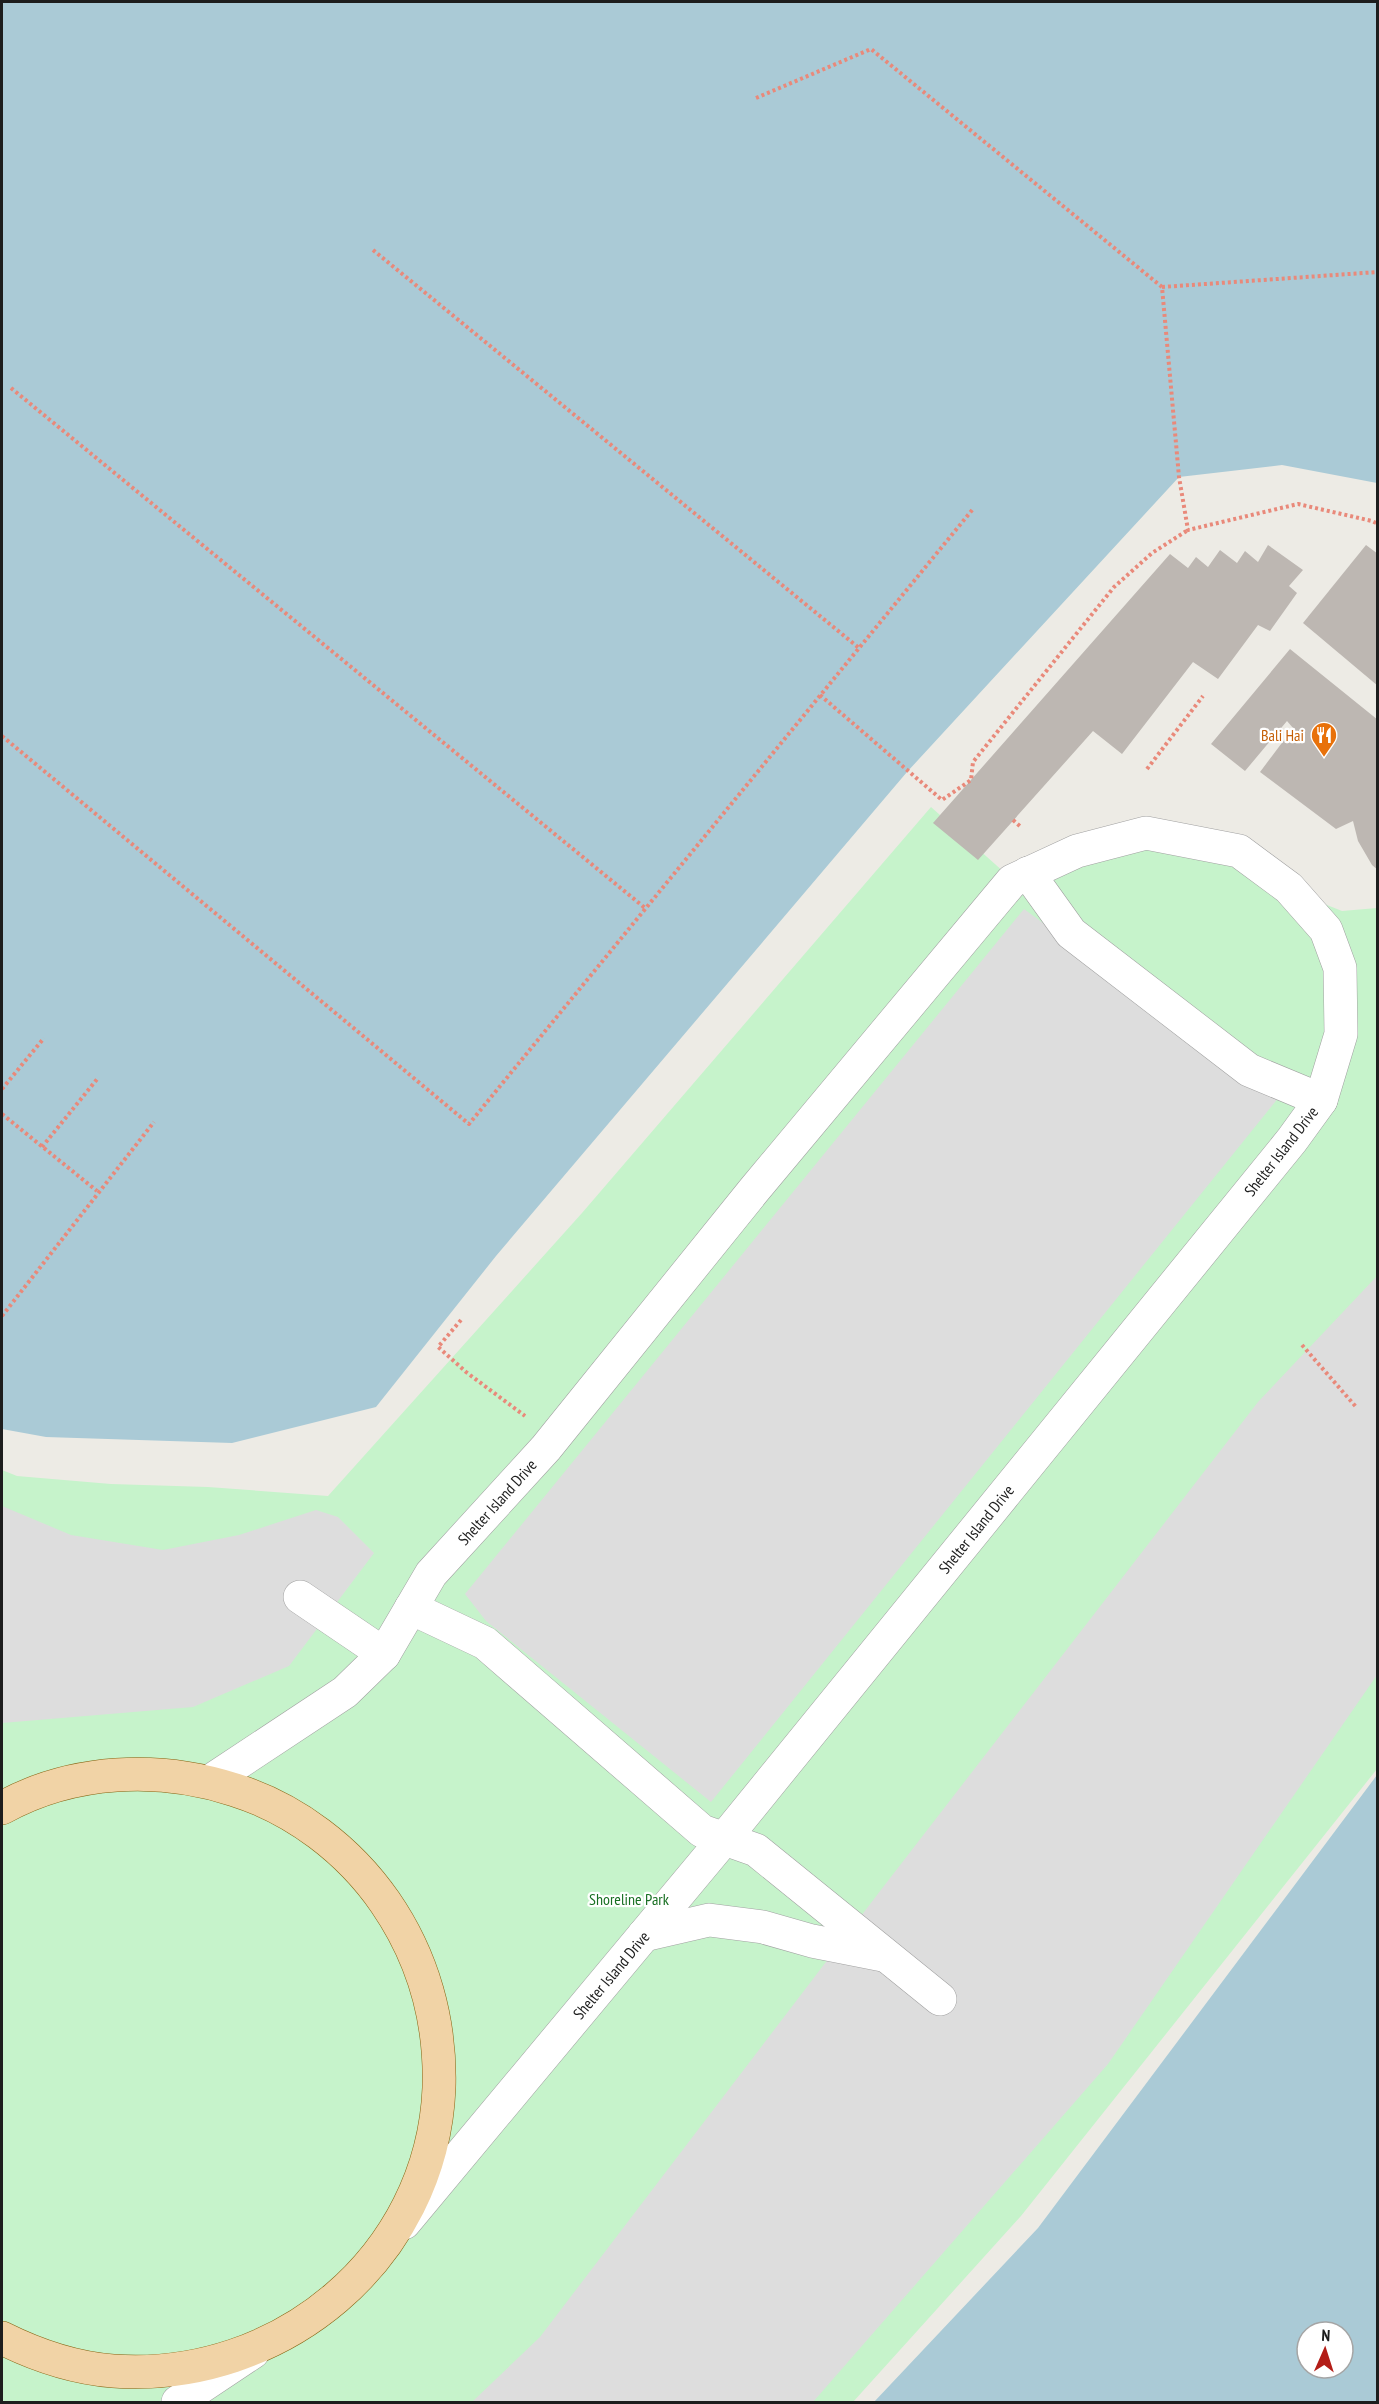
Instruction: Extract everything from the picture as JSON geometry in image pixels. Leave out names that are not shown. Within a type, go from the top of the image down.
[{"type":"main road","name":"Shelter Island Drive","points":[[2,2338],[38,2354],[76,2365],[114,2371],[152,2372],[228,2359],[299,2326],[331,2303],[359,2276],[384,2246],[409,2205],[427,2159],[438,2111],[440,2063],[435,2024],[420,1968],[400,1924],[372,1884],[338,1849],[299,1819],[256,1797],[209,1782],[160,1774],[111,1775],[62,1784],[6,1802]]},
{"type":"street","name":"Shelter Island Drive","points":[[209,1782],[345,1692],[384,1654],[431,1574],[546,1448],[761,1181],[1012,881],[1077,851],[1146,833],[1239,851],[1289,888],[1326,930],[1340,968],[1341,1034],[1322,1100],[724,1839],[384,2246]]},
{"type":"street","points":[[1028,873],[1071,933],[1249,1070],[1322,1100]]},
{"type":"street","points":[[300,1597],[384,1654]]},
{"type":"street","points":[[411,1608],[485,1643],[702,1831],[756,1850],[940,1999]]},
{"type":"street","points":[[644,1935],[709,1920],[763,1928],[812,1941],[887,1956]]},
{"type":"street","name":"Shelter Island Drive","points":[[178,2403],[264,2344]]},
{"type":"path","points":[[756,99],[871,49],[1162,287],[1377,272]]},
{"type":"path","points":[[373,250],[859,648]]},
{"type":"path","points":[[1162,287],[1179,477],[1188,530]]},
{"type":"path","points":[[11,388],[645,908]]},
{"type":"path","points":[[820,695],[942,800],[971,780],[973,762],[1114,587],[1152,553],[1188,530],[1298,504],[1372,521],[1377,525]]},
{"type":"path","points":[[2,735],[469,1124],[973,509]]},
{"type":"path","points":[[1147,769],[1203,696]]},
{"type":"path","points":[[1013,820],[1021,827]]},
{"type":"path","points":[[2,1089],[44,1038]]},
{"type":"path","points":[[42,1147],[98,1078]]},
{"type":"path","points":[[2,1114],[97,1191]]},
{"type":"path","points":[[2,1316],[97,1191],[154,1122]]},
{"type":"path","points":[[461,1320],[438,1347],[466,1372],[530,1420]]},
{"type":"path","points":[[1302,1346],[1357,1408]]},
{"type":"green space","name":"Shoreline Park","points":[[931,807],[1005,873],[1047,870],[1163,834],[1342,911],[1377,908],[1377,1769],[1021,2216],[853,2402],[2,2402],[2,1470],[17,1476],[111,1484],[208,1487],[328,1496],[582,1213]]},
{"type":"shaded area","points":[[1024,909],[1279,1097],[711,1802],[486,1621],[465,1594]]},
{"type":"shaded area","points":[[1377,1276],[1377,1675],[1108,2064],[813,2402],[472,2402],[540,2337],[877,1895],[1258,1402]]},
{"type":"shaded area","points":[[2,1506],[71,1535],[163,1550],[239,1535],[316,1510],[338,1517],[374,1553],[289,1666],[193,1707],[2,1723]]},
{"type":"water","points":[[2,2],[1377,2],[1377,483],[1282,465],[1179,477],[907,772],[496,1256],[376,1407],[232,1443],[46,1437],[2,1429]]},
{"type":"water","points":[[1377,1775],[1377,2402],[874,2402],[1038,2228]]},
{"type":"building","points":[[1268,545],[1303,570],[1289,586],[1297,593],[1270,631],[1258,625],[1218,679],[1193,662],[1122,754],[1093,731],[978,860],[933,823],[1170,554],[1188,568],[1196,557],[1208,567],[1220,550],[1237,563],[1245,551],[1258,562]]},
{"type":"building","points":[[1366,545],[1378,554],[1378,686],[1303,623]]},
{"type":"building","name":"Bali Hai","points":[[1290,649],[1378,720],[1378,870],[1372,865],[1358,841],[1353,821],[1336,829],[1260,772],[1293,728],[1287,721],[1245,771],[1211,744]]},
{"type":"place","name":"Bali Hai","points":[[1324,758]]}]
